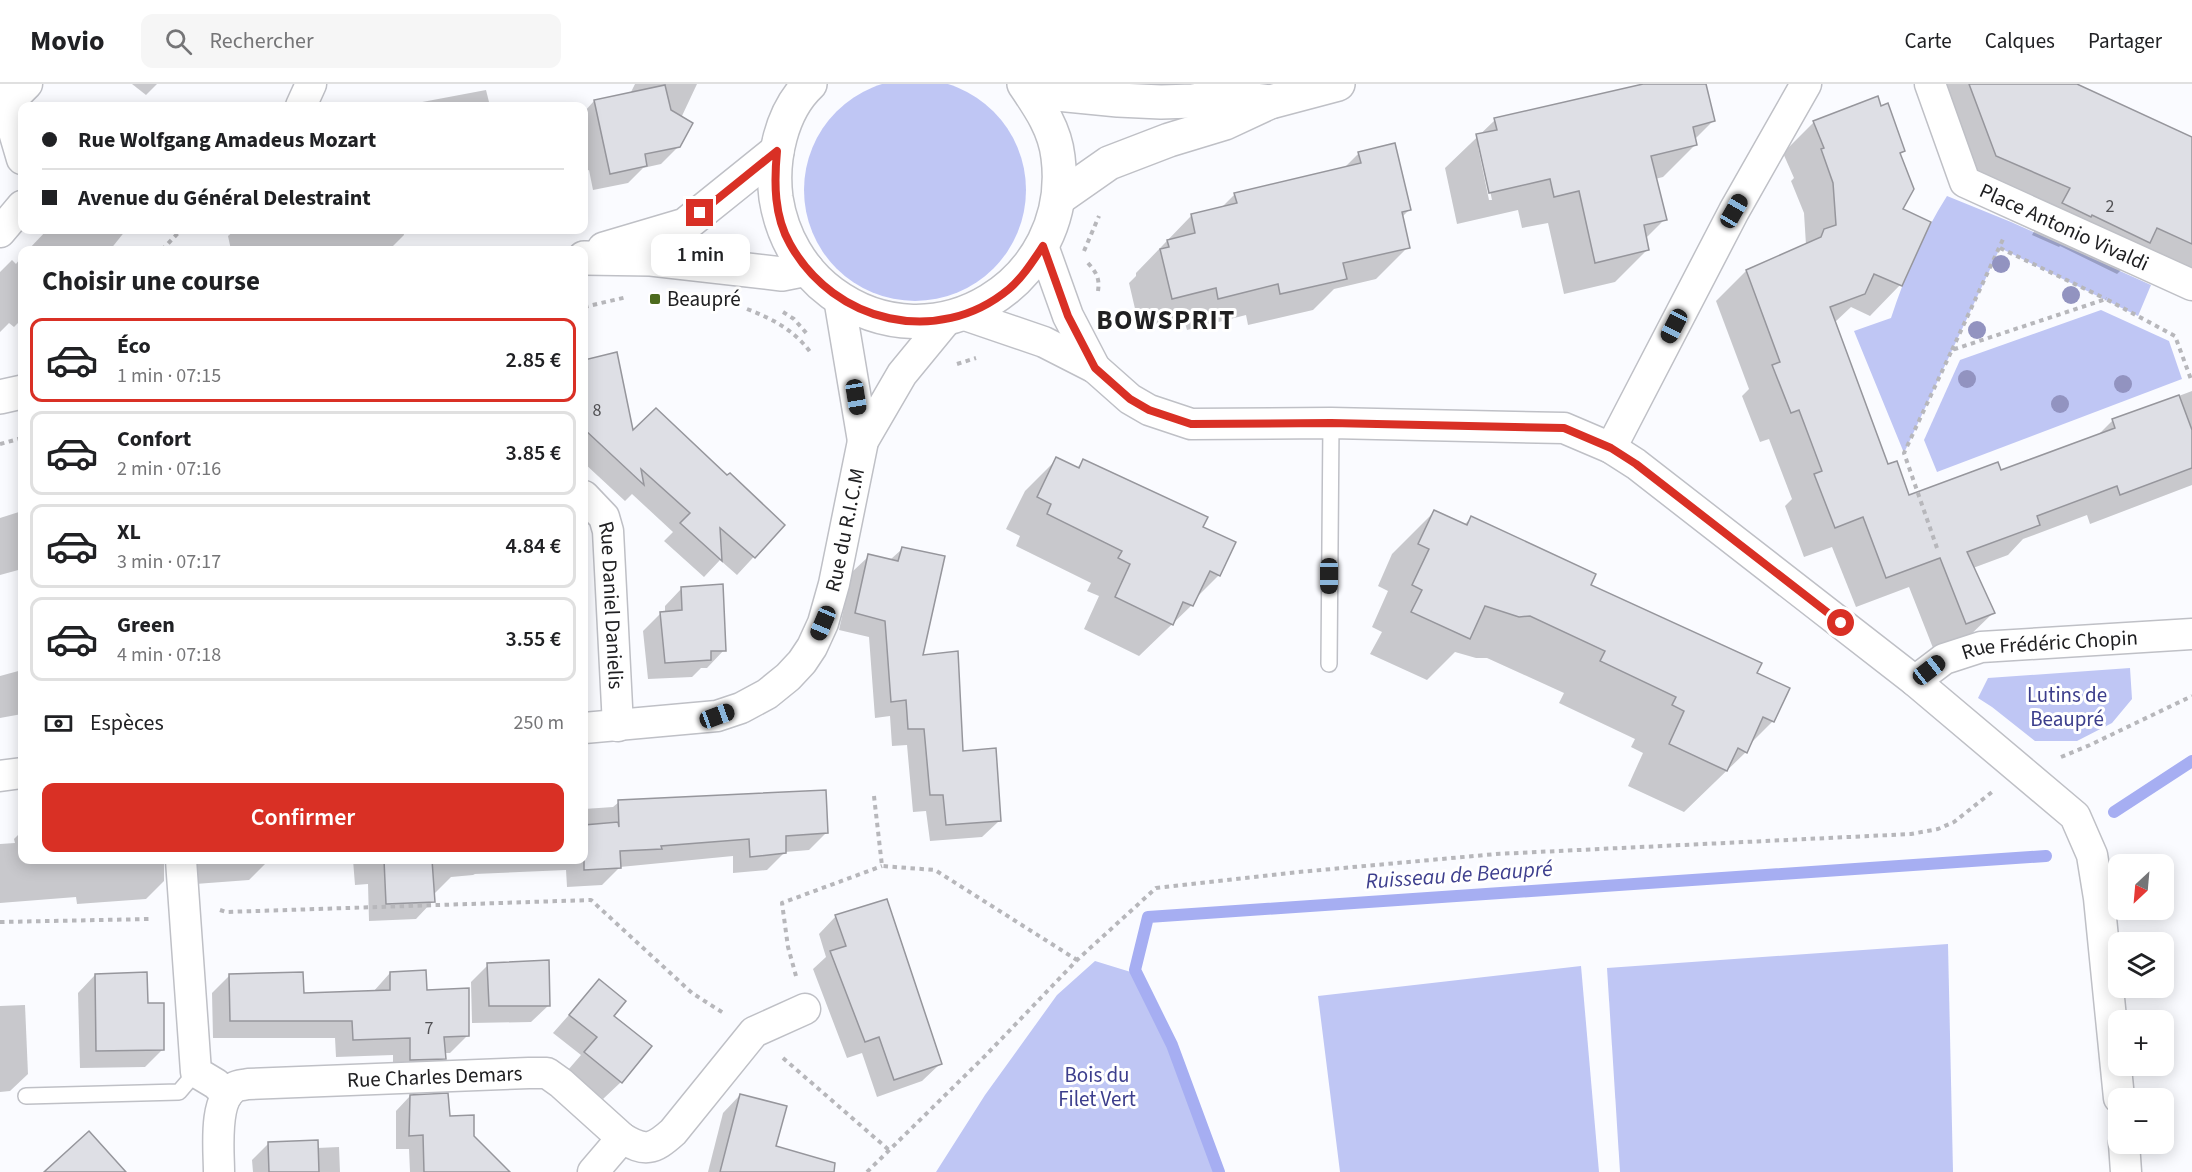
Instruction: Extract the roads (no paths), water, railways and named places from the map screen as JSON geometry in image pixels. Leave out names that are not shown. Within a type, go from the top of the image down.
[{"type":"street","points":[[303,102],[311,84]]},
{"type":"street","points":[[810,84],[788,118],[777,151],[774,183],[778,214],[789,243],[821,285],[858,309],[891,319],[926,321],[955,316],[987,304],[1009,288],[1028,269],[1043,246],[1053,223],[1059,198],[1058,156],[1046,116],[1026,84]]},
{"type":"street","points":[[1026,84],[1057,94],[1118,100],[1161,102],[1223,96],[1270,102]]},
{"type":"street","points":[[1059,198],[1109,163],[1169,140],[1225,123],[1270,102],[1338,84]]},
{"type":"street","points":[[1611,448],[1734,211],[1806,84]]},
{"type":"street","name":"Place Antonio Vivaldi","points":[[1929,84],[1965,182],[2192,285]]},
{"type":"street","points":[[11,94],[18,135]]},
{"type":"street","points":[[588,256],[685,225],[777,151]]},
{"type":"street","points":[[0,232],[18,211]]},
{"type":"street","points":[[1043,246],[1068,316],[1095,368]]},
{"type":"street","points":[[588,257],[651,259],[782,274],[807,269]]},
{"type":"street","name":"Rue du R.I.C.M","points":[[839,298],[863,441]]},
{"type":"street","points":[[955,316],[1044,342],[1095,368],[1122,393],[1149,410],[1191,424],[1331,423],[1564,428],[1611,448],[1636,464],[1915,681],[2075,816],[2092,855],[2103,924],[2119,1088]]},
{"type":"street","name":"Rue du R.I.C.M","points":[[588,728],[717,716],[741,708],[767,694],[802,662],[823,623],[834,584],[863,441],[902,374],[955,316]]},
{"type":"street","points":[[0,397],[18,393]]},
{"type":"street","name":"Rue Daniel Danielis","points":[[588,500],[604,517],[609,531],[618,726]]},
{"type":"street","name":"Rue Frédéric Chopin","points":[[1915,681],[1944,659],[1981,647],[2192,634]]},
{"type":"street","points":[[0,776],[18,774]]},
{"type":"street","points":[[182,864],[196,1072],[216,1084],[227,1095],[221,1105],[219,1172]]},
{"type":"street","name":"Rue Charles Demars","points":[[227,1095],[236,1087],[248,1084],[547,1074],[561,1083],[622,1138],[636,1147],[658,1145],[673,1132],[754,1032],[805,1009]]},
{"type":"street","points":[[593,1172],[622,1138]]},
{"type":"street","points":[[2125,1154],[2126,1172]]},
{"type":"lane","points":[[1329,664],[1331,423]]},
{"type":"lane","points":[[26,1096],[179,1092],[196,1072]]},
{"type":"waterway","name":"Ruisseau de Beaupré","points":[[2114,812],[2192,761]]},
{"type":"waterway","name":"Ruisseau de Beaupré","points":[[1219,1172],[1172,1045],[1135,970],[1148,917],[2046,856]]},
{"type":"place","name":"Beaupré","points":[[655,299]]},
{"type":"district","name":"BOWSPRIT","points":[[1166,320]]},
{"type":"park label","name":"Lutins de Beaupré","points":[[2067,707]]},
{"type":"park label","name":"Bois du Filet Vert","points":[[1097,1087]]}]
